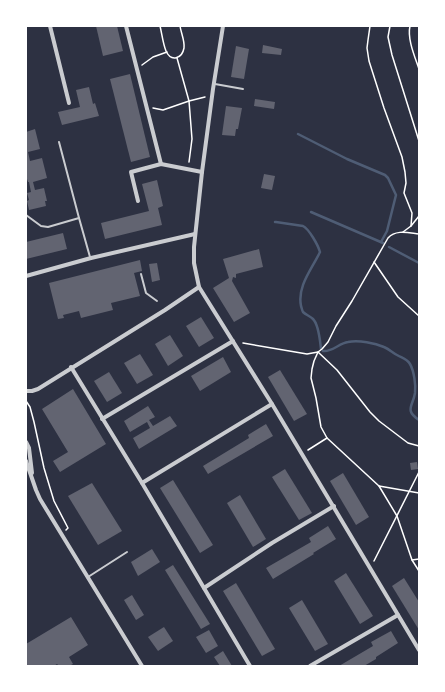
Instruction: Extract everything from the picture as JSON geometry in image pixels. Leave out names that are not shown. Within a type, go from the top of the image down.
[{"type":"street","points":[[50,26],[69,103]]},
{"type":"street","points":[[126,26],[161,164]]},
{"type":"street","points":[[223,26],[213,84],[195,234],[194,263],[199,287],[334,506],[419,650]]},
{"type":"street","points":[[138,201],[131,172],[161,164],[202,172]]},
{"type":"street","points":[[26,276],[91,258],[195,234]]},
{"type":"street","points":[[26,391],[38,389],[165,310],[199,287]]},
{"type":"street","points":[[102,419],[233,341]]},
{"type":"street","points":[[71,368],[142,483],[250,666]]},
{"type":"street","points":[[142,483],[272,404]]},
{"type":"street","points":[[26,442],[29,448],[33,483]]},
{"type":"street","points":[[26,461],[40,499],[142,666]]},
{"type":"street","points":[[204,588],[272,543],[334,506]]},
{"type":"street","points":[[310,666],[398,614]]},
{"type":"lane","points":[[213,84],[243,88]]},
{"type":"lane","points":[[59,142],[91,258]]},
{"type":"lane","points":[[26,214],[41,226],[48,227],[79,218]]},
{"type":"lane","points":[[141,274],[146,293],[157,301]]},
{"type":"lane","points":[[88,577],[127,552]]},
{"type":"path","points":[[160,26],[166,52],[173,58],[177,58]]},
{"type":"path","points":[[177,58],[184,50],[180,26]]},
{"type":"path","points":[[370,26],[367,48],[369,60],[384,108],[402,157],[406,183],[404,193],[412,213],[411,226]]},
{"type":"path","points":[[390,26],[388,37],[392,55],[419,141]]},
{"type":"path","points":[[410,26],[409,30],[412,49],[419,69]]},
{"type":"path","points":[[141,66],[153,57],[166,52]]},
{"type":"path","points":[[177,58],[189,101],[192,140],[188,170]]},
{"type":"path","points":[[151,108],[163,110],[189,101],[209,97]]},
{"type":"path","points":[[403,232],[411,226],[419,216]]},
{"type":"path","points":[[419,234],[403,232],[390,236],[328,342],[318,352],[314,361],[311,378],[321,428],[326,438],[379,486],[397,516],[412,560],[419,571]]},
{"type":"path","points":[[374,262],[398,297],[419,316]]},
{"type":"path","points":[[241,343],[307,354],[318,352]]},
{"type":"path","points":[[318,352],[337,370],[370,412],[379,421],[408,443],[419,446]]},
{"type":"path","points":[[26,401],[30,407],[44,468],[54,501],[68,528]]},
{"type":"path","points":[[306,451],[326,438]]},
{"type":"path","points":[[373,563],[419,472]]},
{"type":"path","points":[[379,486],[419,494]]},
{"type":"path","points":[[412,560],[419,559]]},
{"type":"building","points":[[96,26],[117,26],[123,51],[103,56]]},
{"type":"building","points":[[263,45],[282,49],[281,55],[262,53]]},
{"type":"building","points":[[236,46],[249,49],[244,79],[231,77]]},
{"type":"building","points":[[130,74],[150,157],[131,162],[110,79]]},
{"type":"building","points":[[89,87],[93,104],[95,103],[99,116],[62,125],[58,112],[80,107],[76,90]]},
{"type":"building","points":[[255,99],[275,102],[274,109],[254,106]]},
{"type":"building","points":[[226,106],[242,108],[238,129],[236,129],[235,136],[222,135]]},
{"type":"building","points":[[35,129],[40,149],[28,152],[30,161],[42,158],[47,178],[33,182],[35,190],[44,188],[47,201],[45,201],[46,206],[29,210],[27,193],[31,192],[29,182],[27,179],[26,180],[26,132]]},
{"type":"building","points":[[264,174],[275,176],[272,190],[261,188]]},
{"type":"building","points":[[157,180],[163,206],[158,208],[162,225],[105,239],[101,223],[149,211],[142,184]]},
{"type":"building","points":[[63,233],[67,249],[26,259],[26,242]]},
{"type":"building","points":[[259,249],[263,267],[236,274],[236,278],[233,277],[232,281],[250,313],[234,322],[213,288],[229,278],[223,259]]},
{"type":"building","points":[[140,260],[142,271],[134,273],[140,296],[111,303],[113,310],[81,318],[79,311],[63,315],[64,318],[58,319],[49,283]]},
{"type":"building","points":[[157,263],[160,280],[152,282],[149,264]]},
{"type":"building","points":[[201,317],[214,338],[199,347],[186,326]]},
{"type":"building","points":[[170,335],[183,356],[168,366],[155,344]]},
{"type":"building","points":[[140,354],[153,375],[137,384],[124,363]]},
{"type":"building","points":[[223,357],[231,372],[200,391],[191,376]]},
{"type":"building","points":[[280,370],[307,414],[294,421],[268,377]]},
{"type":"building","points":[[109,372],[122,393],[107,402],[94,381]]},
{"type":"building","points":[[73,389],[106,444],[60,472],[53,461],[68,452],[42,409]]},
{"type":"building","points":[[148,406],[155,417],[149,420],[153,426],[170,416],[177,426],[139,449],[133,438],[150,428],[147,422],[130,432],[124,421]]},
{"type":"building","points":[[266,424],[273,436],[208,474],[203,466],[249,438],[248,435]]},
{"type":"building","points":[[417,462],[418,469],[411,470],[410,463]]},
{"type":"building","points":[[285,469],[312,513],[299,520],[272,477]]},
{"type":"building","points":[[343,473],[369,517],[356,525],[330,481]]},
{"type":"building","points":[[173,480],[213,545],[200,553],[160,488]]},
{"type":"building","points":[[92,483],[122,531],[98,545],[68,496]]},
{"type":"building","points":[[240,495],[266,539],[253,547],[227,503]]},
{"type":"building","points":[[328,526],[336,539],[273,579],[266,568],[311,542],[309,538]]},
{"type":"building","points":[[152,549],[160,562],[138,576],[131,562]]},
{"type":"building","points":[[173,565],[210,624],[201,629],[165,570]]},
{"type":"building","points":[[346,573],[373,616],[360,624],[334,581]]},
{"type":"building","points":[[404,578],[419,602],[419,630],[392,586]]},
{"type":"building","points":[[236,583],[275,649],[262,656],[223,591]]},
{"type":"building","points":[[132,595],[144,615],[136,620],[124,600]]},
{"type":"building","points":[[302,600],[328,644],[315,651],[289,608]]},
{"type":"building","points":[[71,617],[88,645],[69,657],[73,664],[69,666],[59,666],[57,664],[54,666],[26,666],[26,644]]},
{"type":"building","points":[[164,627],[173,641],[158,651],[148,637]]},
{"type":"building","points":[[209,630],[218,646],[206,653],[196,637]]},
{"type":"building","points":[[391,631],[398,643],[376,657],[376,659],[364,666],[339,666],[373,646],[371,642]]},
{"type":"building","points":[[223,651],[232,666],[220,666],[214,657]]},
{"type":"waterway","points":[[298,134],[347,159],[385,175],[388,178],[396,195],[387,231],[381,242]]},
{"type":"waterway","points":[[311,212],[383,243]]},
{"type":"waterway","points":[[275,222],[303,226],[315,241],[319,249],[320,252],[303,285],[300,299],[303,312],[313,319],[317,325],[321,349]]},
{"type":"waterway","points":[[389,247],[419,263]]},
{"type":"waterway","points":[[323,351],[330,350],[352,341],[372,343],[388,349],[409,362],[414,374],[415,382],[415,393],[411,410],[414,417],[419,420]]}]
